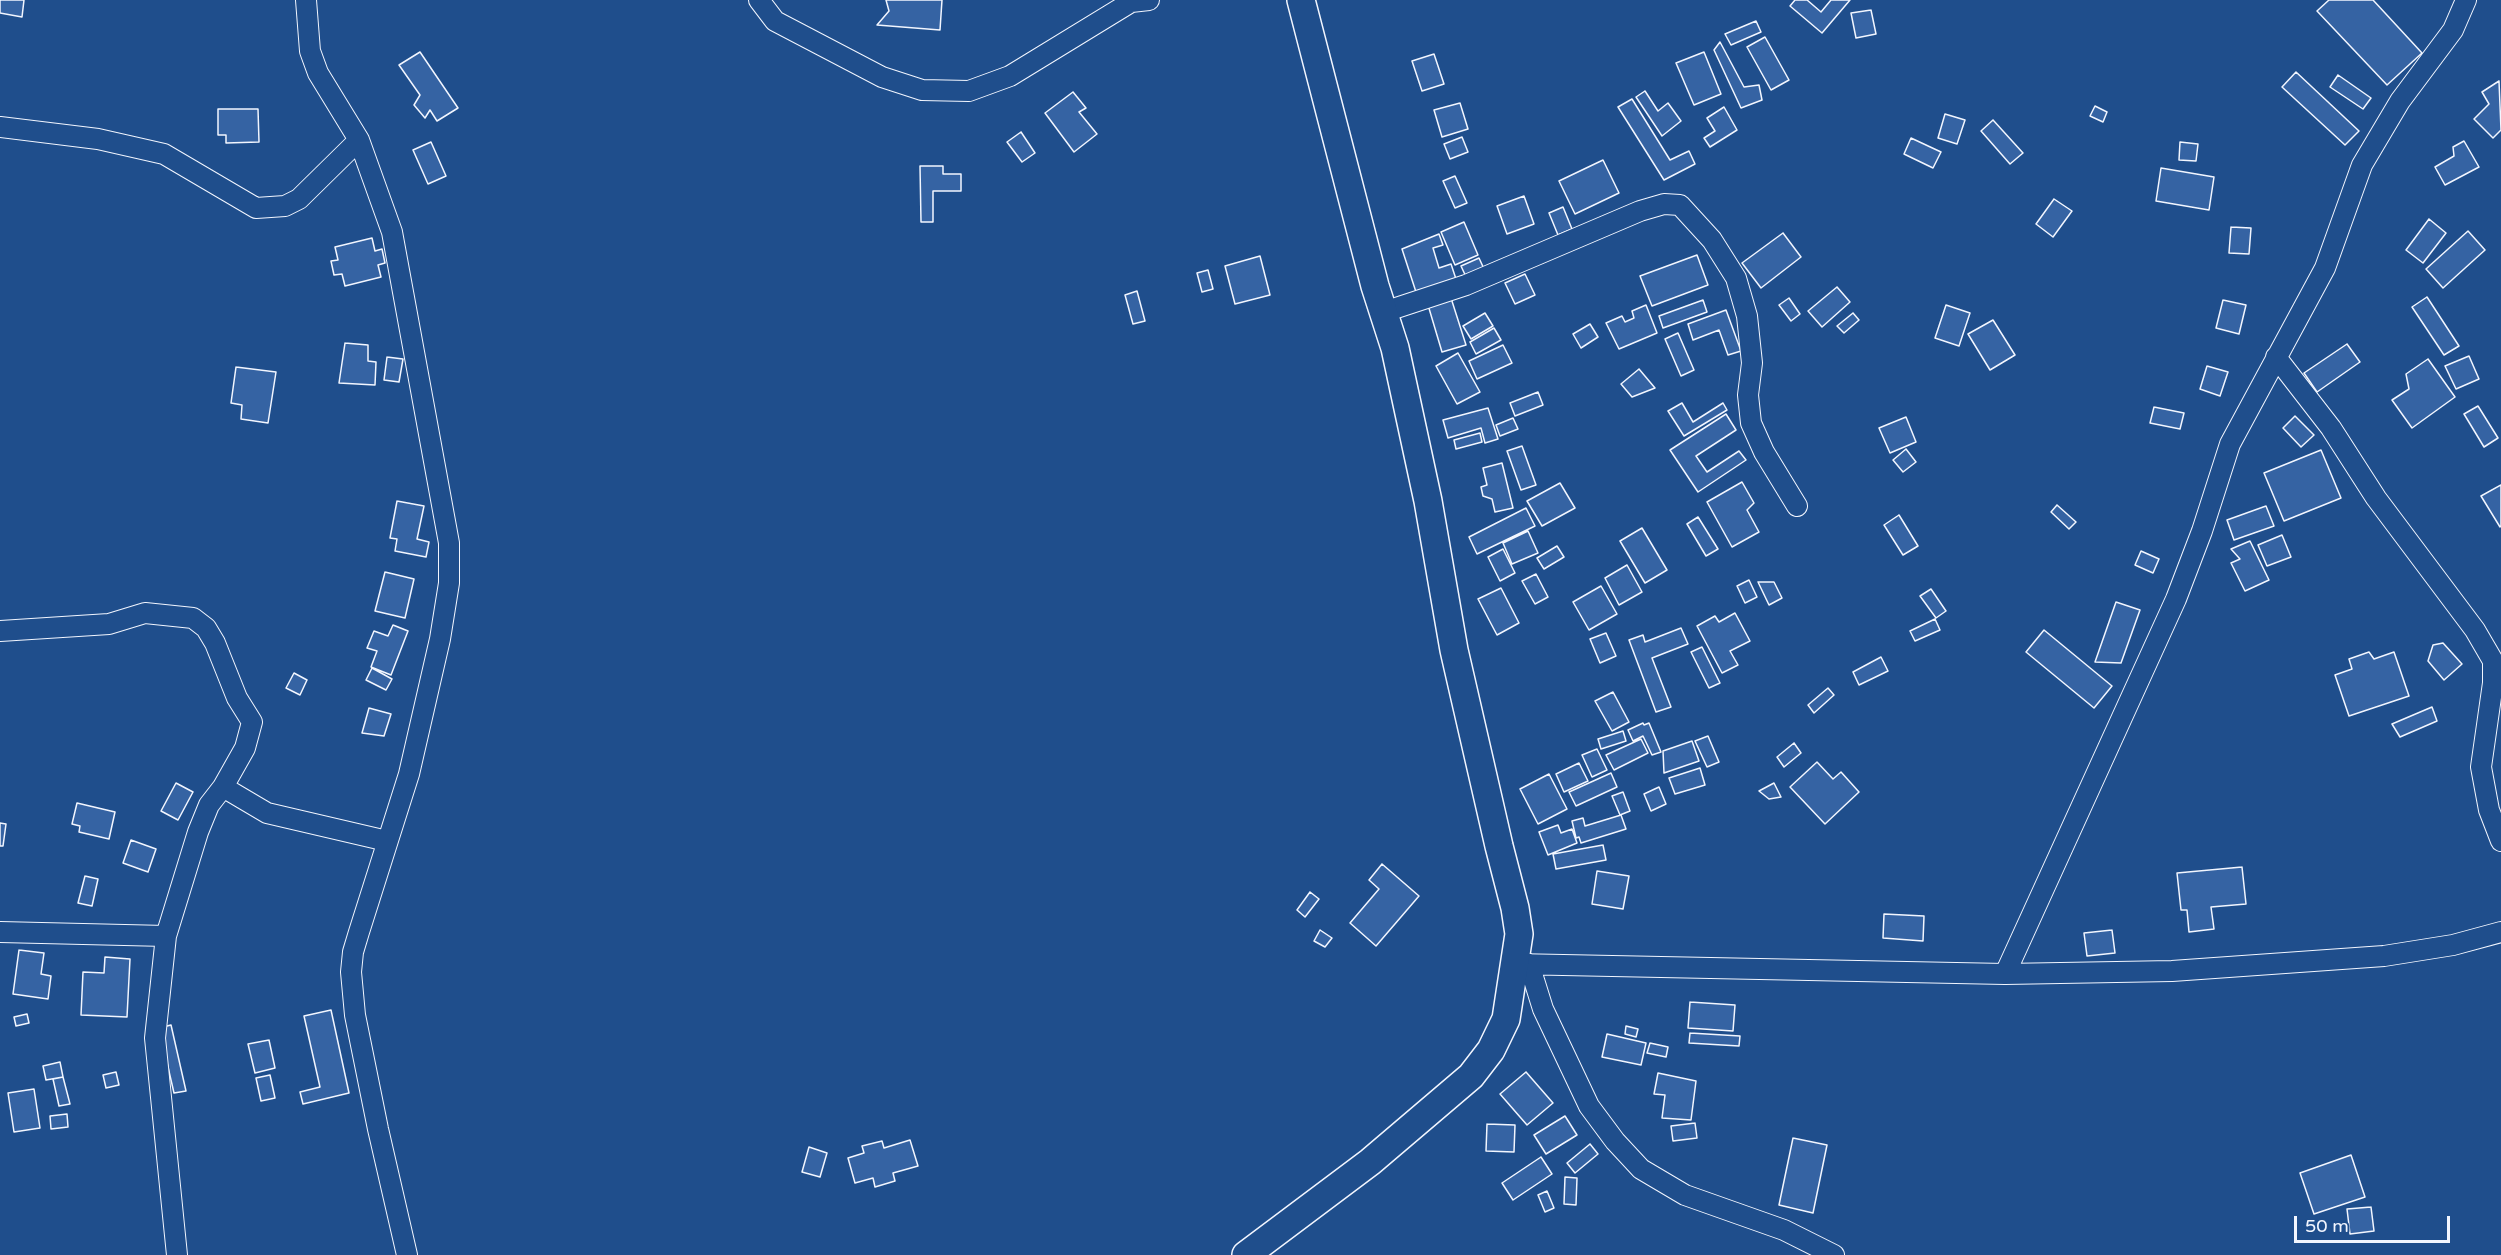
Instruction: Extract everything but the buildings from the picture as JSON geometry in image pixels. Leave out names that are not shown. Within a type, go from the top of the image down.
[{"type":"main road","points":[[1246,1255],[1370,1162],[1471,1076],[1491,1050],[1506,1019],[1521,964],[1515,908],[1498,846],[1454,650],[1428,501],[1395,348],[1375,286],[1301,0]]},
{"type":"street","points":[[306,0],[310,51],[318,73],[359,140],[392,232],[449,543],[449,583],[440,639],[409,774],[353,951],[352,983],[355,1015],[407,1255]]},
{"type":"street","points":[[759,0],[775,21],[882,77],[922,90],[969,91],[1011,76],[1131,2],[1149,0]]},
{"type":"street","points":[[2005,974],[2176,599],[2199,540],[2230,444],[2325,268],[2362,165],[2400,101],[2453,30],[2466,0]]},
{"type":"street","points":[[0,127],[98,139],[164,154],[256,208],[285,206],[299,199],[359,140]]},
{"type":"street","points":[[1384,312],[1466,285],[1640,211],[1664,204],[1680,205],[1712,240],[1736,278],[1747,316],[1752,363],[1748,395],[1751,423],[1764,452],[1797,506]]},
{"type":"street","points":[[2276,357],[2331,428],[2376,498],[2475,630],[2493,661],[2493,683],[2481,767],[2489,810],[2501,841]]},
{"type":"street","points":[[0,631],[77,628],[109,624],[145,613],[193,618],[207,628],[216,643],[237,698],[252,722],[245,747],[223,787],[209,805],[198,832],[166,936],[155,1038],[177,1255]]},
{"type":"street","points":[[223,787],[267,813],[387,842]]},
{"type":"street","points":[[0,932],[166,936]]},
{"type":"street","points":[[1834,1255],[1784,1230],[1685,1195],[1641,1170],[1615,1141],[1589,1106],[1521,964],[2005,974],[2172,971],[2326,962],[2384,956],[2453,945],[2501,932]]}]
